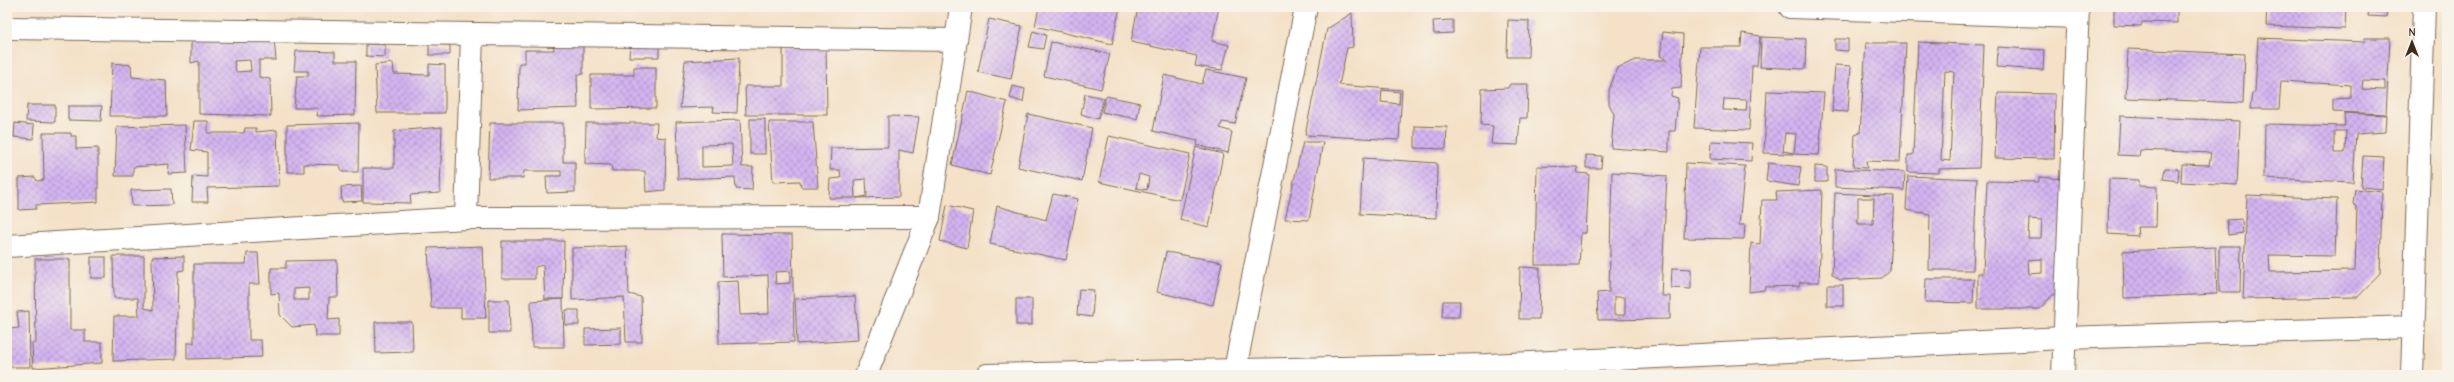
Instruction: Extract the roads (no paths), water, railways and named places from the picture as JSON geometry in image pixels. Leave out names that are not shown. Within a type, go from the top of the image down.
[{"type":"street","points":[[866,375],[929,217],[961,7]]},
{"type":"street","points":[[1234,373],[1306,7]]},
{"type":"street","points":[[1790,7],[2078,12],[2063,375]]},
{"type":"street","points":[[2412,375],[2412,327],[2424,7]]},
{"type":"street","points":[[7,28],[955,40]]},
{"type":"street","points":[[466,218],[472,34]]},
{"type":"street","points":[[7,246],[466,218],[929,217]]},
{"type":"street","points":[[987,375],[1234,373],[1488,364],[1575,367],[2064,338],[2412,327]]}]
